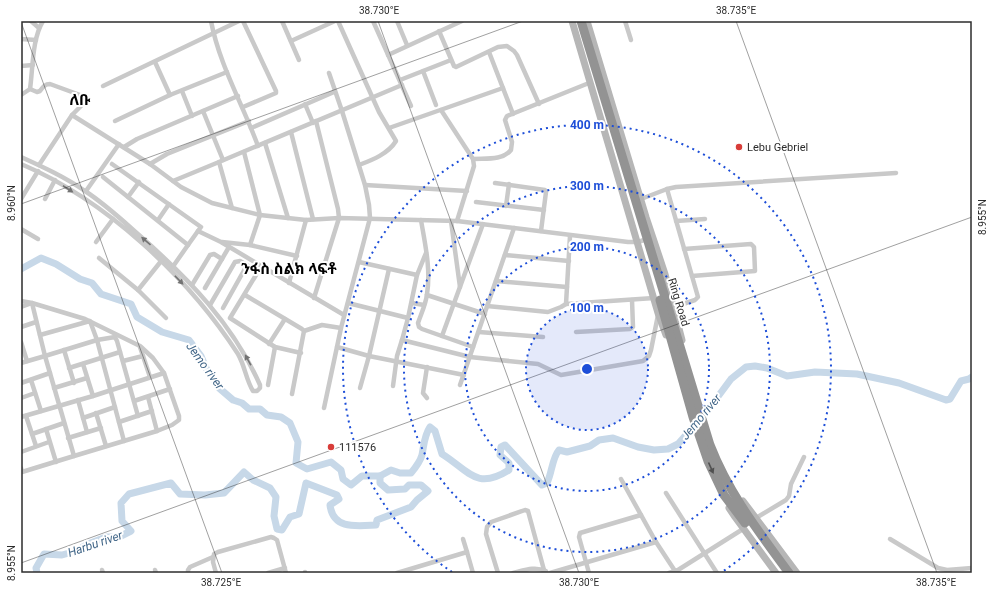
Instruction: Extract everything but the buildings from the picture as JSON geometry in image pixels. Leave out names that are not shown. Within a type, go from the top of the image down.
[{"type":"highway","name":"Ring Road","points":[[575,21],[645,240]]},
{"type":"highway","name":"Ring Road","points":[[581,21],[678,352],[698,409],[704,437]]},
{"type":"highway","name":"Ring Road","points":[[678,352],[693,417],[715,458],[727,491],[782,573]]},
{"type":"highway","name":"Ring Road","points":[[727,491],[789,573]]},
{"type":"street","points":[[31,21],[39,28]]},
{"type":"street","points":[[21,95],[30,89],[36,40],[39,28],[43,21]]},
{"type":"street","points":[[210,21],[213,34],[227,72],[249,121],[258,146]]},
{"type":"street","points":[[103,86],[239,21]]},
{"type":"street","points":[[243,21],[276,91],[276,93],[243,107]]},
{"type":"street","points":[[282,21],[299,60]]},
{"type":"street","points":[[291,41],[335,21]]},
{"type":"street","points":[[338,21],[379,112],[395,139],[395,142],[378,158],[358,165]]},
{"type":"street","points":[[373,21],[411,106]]},
{"type":"street","points":[[397,21],[407,45]]},
{"type":"street","points":[[448,21],[450,26]]},
{"type":"street","points":[[388,55],[462,21]]},
{"type":"street","points":[[572,21],[590,83],[645,240],[674,307],[682,343],[678,352]]},
{"type":"street","points":[[587,21],[641,199],[645,240],[654,298],[658,313],[678,352]]},
{"type":"street","points":[[625,21],[631,40]]},
{"type":"street","points":[[439,31],[454,66],[458,67],[503,46],[507,46],[514,51],[539,104]]},
{"type":"street","points":[[21,39],[36,40]]},
{"type":"street","points":[[489,52],[514,114]]},
{"type":"street","points":[[400,80],[451,60]]},
{"type":"street","points":[[155,62],[170,95]]},
{"type":"street","points":[[21,66],[33,65]]},
{"type":"street","points":[[423,71],[436,105]]},
{"type":"street","points":[[115,121],[170,95],[227,72]]},
{"type":"street","points":[[324,408],[344,315],[360,262],[370,218],[369,205],[364,185],[342,110],[334,92],[329,73]]},
{"type":"street","points":[[473,159],[506,156],[512,150],[512,142],[505,120],[507,116],[590,83]]},
{"type":"street","points":[[30,89],[37,92],[47,84],[50,84],[80,95],[83,97],[85,102],[72,116],[39,165]]},
{"type":"street","points":[[173,181],[402,85]]},
{"type":"street","points":[[389,128],[503,88]]},
{"type":"street","points":[[182,91],[192,116]]},
{"type":"street","points":[[251,128],[334,92]]},
{"type":"street","points":[[124,147],[137,139],[238,96]]},
{"type":"street","points":[[305,104],[315,122],[338,209],[338,218],[314,298]]},
{"type":"street","points":[[441,110],[473,159],[473,170],[457,221]]},
{"type":"street","points":[[203,111],[213,135],[221,161],[232,208]]},
{"type":"street","points":[[72,116],[124,147],[181,187],[212,203],[260,215],[306,220],[370,218],[457,221],[628,242],[645,240]]},
{"type":"street","points":[[150,164],[167,154],[249,121]]},
{"type":"street","points":[[291,132],[313,219]]},
{"type":"street","points":[[265,143],[288,218]]},
{"type":"street","points":[[86,191],[119,144]]},
{"type":"street","points":[[244,152],[260,215],[250,245]]},
{"type":"street","points":[[21,157],[39,165],[86,191],[115,213],[163,259],[219,328],[239,356],[253,391],[257,391],[260,388],[252,368],[225,324],[174,265],[163,259],[113,219],[56,180],[21,164]]},
{"type":"street","points":[[112,164],[202,227],[174,265]]},
{"type":"street","points":[[21,198],[38,171]]},
{"type":"street","points":[[641,199],[666,189],[772,180],[896,173]]},
{"type":"street","points":[[103,177],[188,245]]},
{"type":"street","points":[[45,199],[56,180]]},
{"type":"street","points":[[128,197],[139,182]]},
{"type":"street","points":[[495,183],[545,190],[541,231]]},
{"type":"street","points":[[506,206],[509,184]]},
{"type":"street","points":[[364,185],[467,191]]},
{"type":"street","points":[[666,189],[698,297],[695,300],[674,307]]},
{"type":"street","points":[[476,202],[544,210]]},
{"type":"street","points":[[158,220],[169,204]]},
{"type":"street","points":[[96,242],[113,219]]},
{"type":"street","points":[[676,221],[705,219]]},
{"type":"street","points":[[289,283],[306,220]]},
{"type":"street","points":[[421,220],[428,267],[427,295],[418,323],[419,327],[473,347]]},
{"type":"street","points":[[451,221],[460,287]]},
{"type":"street","points":[[442,336],[483,224]]},
{"type":"street","points":[[460,385],[514,228]]},
{"type":"street","points":[[21,229],[38,239]]},
{"type":"street","points":[[198,231],[222,242],[229,248],[344,315]]},
{"type":"street","points":[[566,304],[570,236]]},
{"type":"street","points":[[222,242],[250,245],[297,256]]},
{"type":"street","points":[[684,249],[751,244],[754,247],[755,271],[692,276]]},
{"type":"street","points":[[205,288],[229,248]]},
{"type":"street","points":[[393,386],[397,361],[412,303],[417,275],[426,253]]},
{"type":"street","points":[[192,285],[210,255],[214,254],[222,259]]},
{"type":"street","points":[[505,255],[569,261]]},
{"type":"street","points":[[99,258],[138,290],[166,318]]},
{"type":"street","points":[[138,290],[163,259]]},
{"type":"street","points":[[210,305],[234,262],[240,261],[255,270],[256,275],[230,318],[275,347],[301,353]]},
{"type":"street","points":[[360,262],[417,275]]},
{"type":"street","points":[[223,308],[247,265]]},
{"type":"street","points":[[360,388],[369,356],[388,269]]},
{"type":"street","points":[[496,281],[567,287]]},
{"type":"street","points":[[245,295],[304,331]]},
{"type":"street","points":[[427,295],[485,314]]},
{"type":"street","points":[[487,306],[548,312],[561,308],[566,304],[654,298]]},
{"type":"street","points":[[576,332],[633,327],[632,300]]},
{"type":"street","points":[[21,301],[90,321],[114,335],[140,346],[153,358],[164,373],[178,410],[179,420],[158,431],[21,471]]},
{"type":"street","points":[[21,307],[32,303]]},
{"type":"street","points":[[32,303],[45,356],[74,456]]},
{"type":"street","points":[[348,303],[408,318]]},
{"type":"street","points":[[412,303],[424,305]]},
{"type":"street","points":[[402,340],[470,358],[538,364],[546,367],[554,373],[561,375],[643,361],[649,356],[651,350],[658,313]]},
{"type":"street","points":[[269,344],[285,319]]},
{"type":"street","points":[[40,335],[90,321]]},
{"type":"street","points":[[90,321],[97,340],[124,441]]},
{"type":"street","points":[[21,327],[36,322]]},
{"type":"street","points":[[304,331],[322,325],[341,328]]},
{"type":"street","points":[[292,394],[304,331]]},
{"type":"street","points":[[478,332],[543,337]]},
{"type":"street","points":[[21,363],[114,335]]},
{"type":"street","points":[[114,335],[123,361],[138,416]]},
{"type":"street","points":[[21,342],[27,361]]},
{"type":"street","points":[[140,346],[150,377]]},
{"type":"street","points":[[268,385],[275,347]]},
{"type":"street","points":[[337,347],[369,356],[464,375]]},
{"type":"street","points":[[64,350],[74,383]]},
{"type":"street","points":[[69,368],[120,352]]},
{"type":"street","points":[[123,361],[143,356]]},
{"type":"street","points":[[83,364],[93,396]]},
{"type":"street","points":[[427,367],[423,389],[424,396],[427,398]]},
{"type":"street","points":[[36,446],[23,416],[93,396],[164,373]]},
{"type":"street","points":[[21,383],[50,374]]},
{"type":"street","points":[[54,388],[87,378]]},
{"type":"street","points":[[31,380],[41,411]]},
{"type":"street","points":[[134,401],[170,389]]},
{"type":"street","points":[[21,397],[35,393]]},
{"type":"street","points":[[148,397],[158,431]]},
{"type":"street","points":[[78,400],[87,432]]},
{"type":"street","points":[[83,418],[115,407]]},
{"type":"street","points":[[120,422],[152,411]]},
{"type":"street","points":[[96,413],[106,446]]},
{"type":"street","points":[[32,434],[64,423]]},
{"type":"street","points":[[68,438],[101,428]]},
{"type":"street","points":[[46,430],[56,462]]},
{"type":"street","points":[[21,452],[49,442]]},
{"type":"street","points":[[756,518],[790,496],[791,484],[804,456]]},
{"type":"street","points":[[621,479],[656,542],[678,571]]},
{"type":"street","points":[[727,491],[739,496],[797,573]]},
{"type":"street","points":[[727,491],[735,517],[776,573]]},
{"type":"street","points":[[666,493],[717,573]]},
{"type":"street","points":[[498,573],[486,534],[487,527],[491,522],[525,510],[528,511],[531,519],[544,570]]},
{"type":"street","points":[[589,573],[579,537],[580,533],[641,515]]},
{"type":"street","points":[[669,573],[678,571],[743,529]]},
{"type":"street","points":[[188,573],[190,567],[213,557],[214,554],[218,552],[271,537],[277,540],[286,571],[268,573]]},
{"type":"street","points":[[463,539],[473,573]]},
{"type":"street","points":[[890,539],[938,568],[947,570],[972,568]]},
{"type":"street","points":[[514,573],[531,568],[544,570],[550,573],[656,542]]},
{"type":"street","points":[[399,573],[467,552]]},
{"type":"street","points":[[213,557],[216,573]]},
{"type":"waterway","name":"Jemo river","points":[[21,269],[41,258],[56,264],[80,279],[92,283],[101,294],[131,304],[137,317],[162,332],[189,340],[201,356],[206,368],[219,388],[233,400],[242,403],[249,409],[260,409],[267,415],[281,417],[290,423],[298,442],[296,463],[307,469],[331,462],[341,470],[343,479],[351,485],[362,476],[380,476],[391,470],[400,473],[411,473],[421,458],[425,437],[430,427],[435,431],[442,454],[473,476],[488,479],[509,470],[509,463],[500,455],[501,447],[505,445],[542,485],[547,483],[555,457],[559,450],[567,452],[590,446],[599,440],[613,438],[638,447],[654,450],[668,449],[678,444],[708,410],[731,379],[746,367],[755,366],[767,368],[787,376],[815,372],[857,374],[899,383],[946,400],[950,399],[961,381],[972,377]]},
{"type":"waterway","name":"Harbu river","points":[[37,573],[36,568],[44,554],[62,555],[76,551],[88,544],[106,537],[119,537],[131,531],[122,521],[121,503],[129,494],[171,483],[180,494],[205,495],[224,493],[244,472],[253,480],[270,488],[276,497],[274,516],[277,529],[282,530],[290,517],[299,514],[306,483],[337,495],[339,499],[330,505],[332,513],[341,523],[354,526],[376,525],[377,520],[411,507],[428,491],[421,485],[409,485],[405,489],[388,490],[380,483],[380,476]]},
{"type":"place","name":"Lebu Gebriel","points":[[739,147]]},
{"type":"place","name":"111576","points":[[331,447]]},
{"type":"district","name":"ለቡ","points":[[80,100]]},
{"type":"district","name":"ንፋስ ስልክ ላፍቶ","points":[[289,269]]}]
